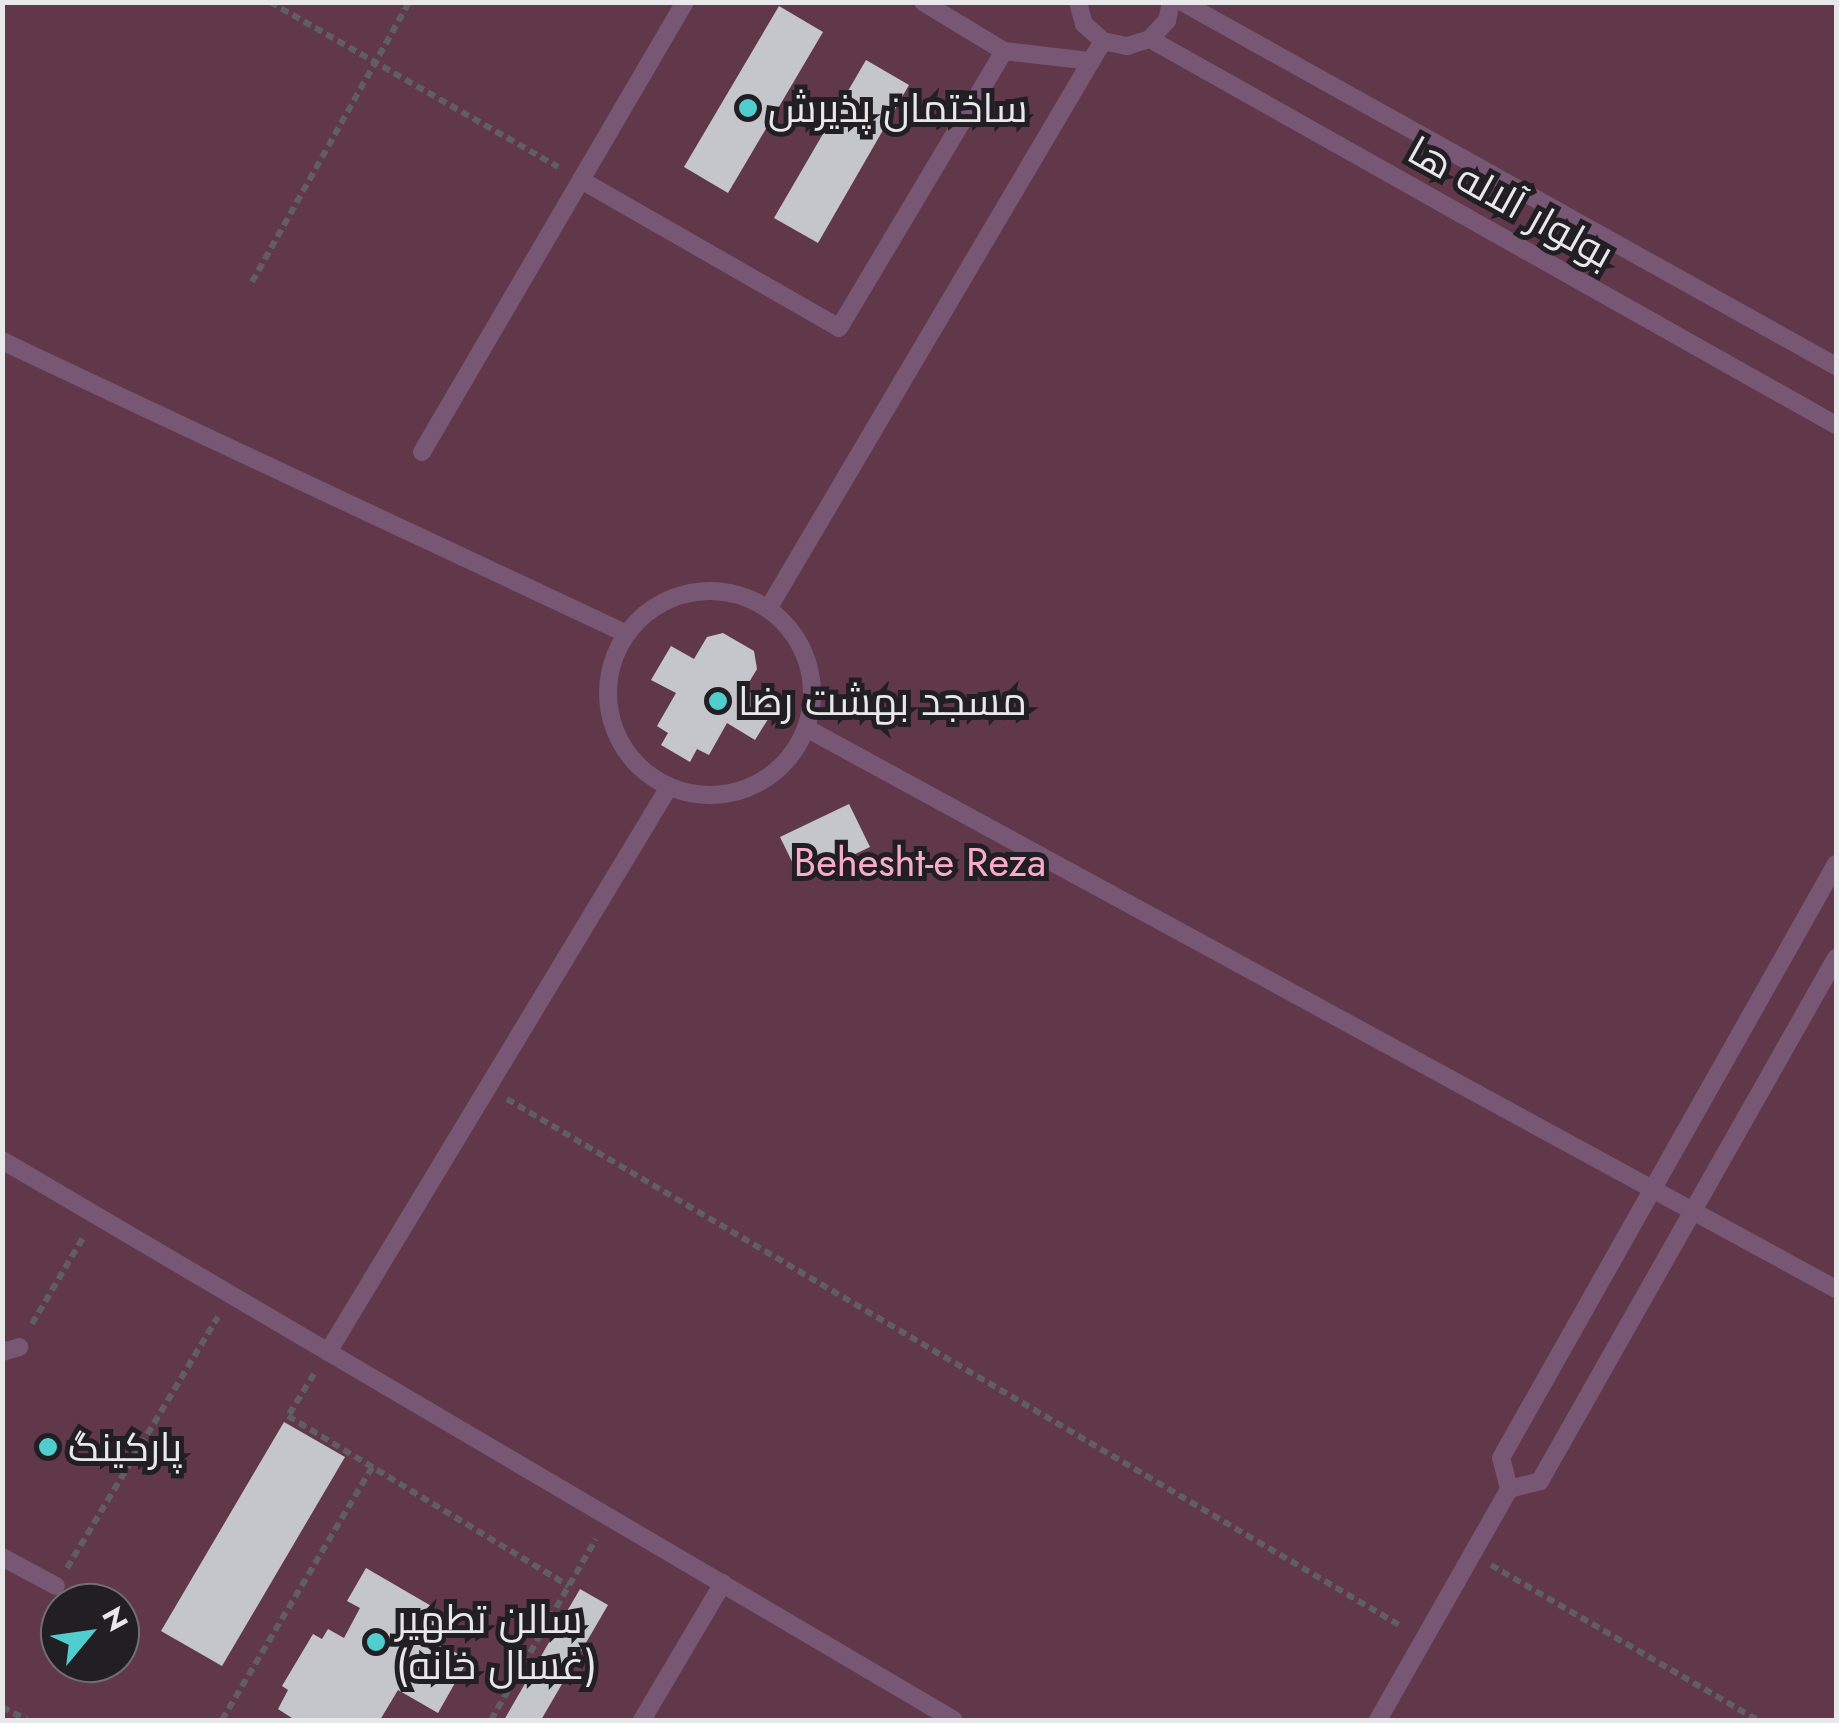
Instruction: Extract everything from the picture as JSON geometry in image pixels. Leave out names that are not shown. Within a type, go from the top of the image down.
[{"type":"lane","points":[[422,452],[684,2]]},
{"type":"lane","points":[[923,2],[1004,51],[1091,61]]},
{"type":"lane","points":[[1078,2],[1084,24],[1102,41],[1127,46],[1150,39],[1167,21],[1171,2]]},
{"type":"lane","name":"بولوار آلاله ها","points":[[1182,2],[1836,366]]},
{"type":"lane","name":"بولوار آلاله ها","points":[[1150,39],[1836,425]]},
{"type":"lane","points":[[768,609],[1102,41]]},
{"type":"lane","points":[[581,180],[838,328],[1004,51]]},
{"type":"lane","points":[[2,342],[627,634]]},
{"type":"lane","points":[[708,591],[740,595],[768,609],[792,632],[808,662],[813,696],[806,728],[790,758],[765,780],[734,793],[701,795],[669,787],[643,770],[624,748],[612,720],[608,690],[613,660],[627,634],[649,611],[677,596],[708,591]]},
{"type":"lane","points":[[806,728],[1836,1288]]},
{"type":"lane","points":[[328,1352],[669,787]]},
{"type":"lane","points":[[1378,1720],[1509,1489],[1501,1458],[1836,864]]},
{"type":"lane","points":[[1509,1489],[1540,1481],[1836,958]]},
{"type":"lane","points":[[2,1160],[954,1720]]},
{"type":"lane","points":[[2,1557],[50,1583]]},
{"type":"lane","points":[[642,1720],[723,1583]]},
{"type":"path","points":[[270,2],[581,180]]},
{"type":"path","points":[[252,282],[409,2]]},
{"type":"path","points":[[487,1088],[1423,1640]]},
{"type":"path","points":[[11,1350],[97,1215]]},
{"type":"path","points":[[58,1583],[232,1294]]},
{"type":"path","points":[[328,1352],[288,1416],[569,1586]]},
{"type":"path","points":[[222,1720],[372,1467]]},
{"type":"path","points":[[491,1720],[610,1516]]},
{"type":"path","points":[[1472,1554],[1758,1720]]},
{"type":"path","points":[[2,1707],[27,1720]]},
{"type":"green space","name":"Behesht-e Reza","points":[[3,3],[1836,3],[1836,1720],[3,1720]]},
{"type":"building","name":"ساختمان پذیرش","points":[[779,6],[823,32],[728,193],[684,167]]},
{"type":"building","points":[[866,60],[909,85],[818,243],[774,218]]},
{"type":"building","name":"مسجد بهشت رضا","points":[[723,633],[754,651],[757,669],[745,689],[775,708],[755,740],[727,723],[709,755],[697,749],[690,762],[661,745],[668,733],[657,726],[676,693],[651,680],[671,646],[694,659],[707,637]]},
{"type":"building","points":[[849,804],[870,847],[801,880],[780,837]]},
{"type":"building","points":[[284,1422],[345,1457],[222,1666],[161,1631]]},
{"type":"building","name":"سالن تطهیر (غسال خانه)","points":[[366,1568],[457,1621],[443,1645],[468,1660],[438,1713],[398,1690],[380,1720],[295,1720],[278,1709],[288,1690],[282,1686],[313,1634],[322,1639],[328,1629],[344,1638],[360,1608],[347,1601]]},
{"type":"building","points":[[580,1589],[608,1605],[541,1720],[504,1720]]},
{"type":"place","name":"ساختمان پذیرش","points":[[748,108]]},
{"type":"place","name":"مسجد بهشت رضا","points":[[718,701]]},
{"type":"place","name":"پارکینگ","points":[[48,1447]]},
{"type":"place","name":"سالن تطهیر (غسال خانه)","points":[[376,1642]]}]
